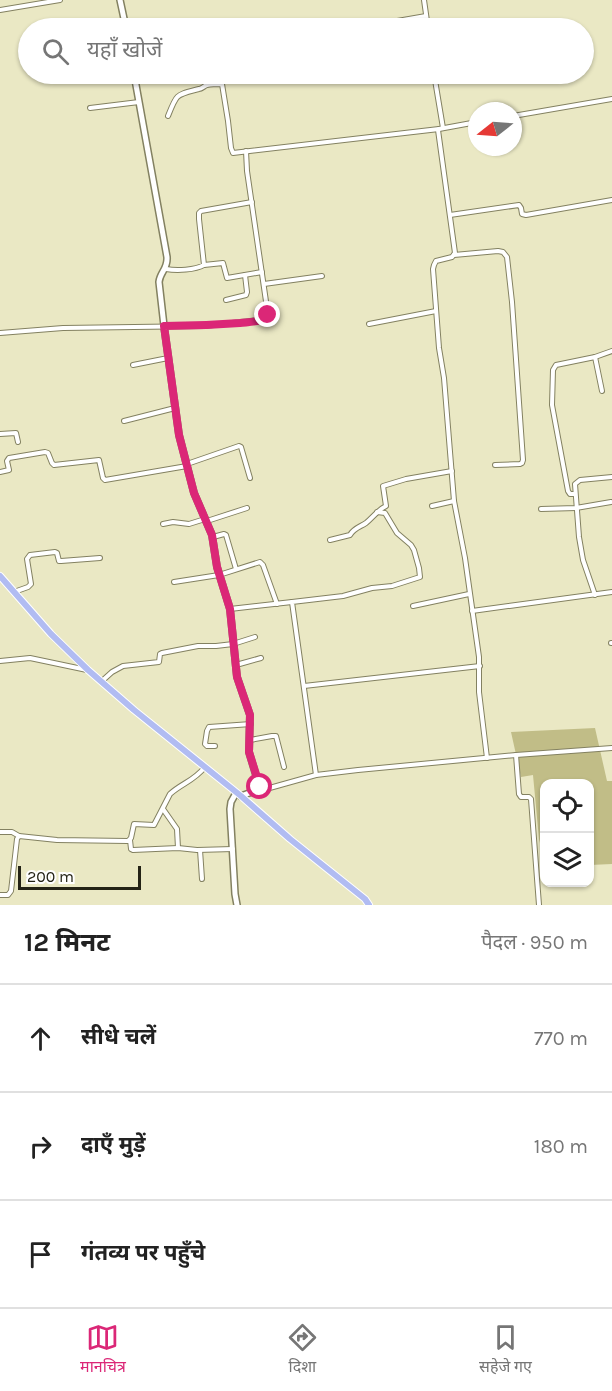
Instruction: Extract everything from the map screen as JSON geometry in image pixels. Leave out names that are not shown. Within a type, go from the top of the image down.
[{"type":"main road","points":[[0,576],[51,634],[101,682],[365,899],[369,905]]},
{"type":"street","points":[[0,10],[60,0]]},
{"type":"street","points":[[122,0],[125,18]]},
{"type":"street","points":[[414,18],[426,16],[424,0]]},
{"type":"street","points":[[136,84],[167,257],[166,269],[159,282],[179,435],[196,498],[213,537],[219,575],[230,609],[239,686],[250,715],[249,752],[260,789]]},
{"type":"street","points":[[168,116],[173,103],[182,93],[201,89],[207,85],[222,84],[232,152],[235,153],[441,129],[468,124]]},
{"type":"street","points":[[435,84],[441,129],[440,151],[454,255]]},
{"type":"street","points":[[522,114],[612,99]]},
{"type":"street","points":[[90,108],[139,102]]},
{"type":"street","points":[[0,333],[63,328],[214,325],[267,319],[246,151]]},
{"type":"street","points":[[450,215],[519,205],[522,214],[526,215],[612,200]]},
{"type":"street","points":[[204,265],[199,213],[204,210],[252,202]]},
{"type":"street","points":[[487,758],[479,692],[480,666],[465,558],[454,501],[436,311],[434,265],[439,259],[454,255],[498,251],[503,252],[507,258],[523,460],[520,464],[495,465]]},
{"type":"street","points":[[166,269],[222,263],[227,278],[262,272]]},
{"type":"street","points":[[226,300],[246,296],[245,275]]},
{"type":"street","points":[[264,284],[322,276]]},
{"type":"street","points":[[369,324],[436,311]]},
{"type":"street","points":[[575,494],[570,494],[568,491],[552,405],[553,370],[556,365],[612,351]]},
{"type":"street","points":[[595,357],[602,391]]},
{"type":"street","points":[[133,365],[168,358]]},
{"type":"street","points":[[124,421],[175,408]]},
{"type":"street","points":[[0,434],[16,433],[18,441]]},
{"type":"street","points":[[0,472],[9,470],[9,458],[45,452],[48,453],[54,465],[99,460],[105,480],[187,465],[239,446],[250,478]]},
{"type":"street","points":[[330,540],[347,536],[365,524],[386,504],[383,486],[406,479],[452,471]]},
{"type":"street","points":[[595,595],[584,567],[575,484],[578,481],[612,477]]},
{"type":"street","points":[[432,506],[454,501]]},
{"type":"street","points":[[541,509],[576,508],[611,502]]},
{"type":"street","points":[[163,524],[177,522],[189,524],[247,508]]},
{"type":"street","points":[[230,609],[343,596],[372,588],[392,586],[420,577],[418,562],[411,545],[397,533],[385,513],[377,512]]},
{"type":"street","points":[[213,537],[226,535],[236,569]]},
{"type":"street","points":[[14,592],[28,588],[31,584],[27,559],[30,555],[57,553],[59,561],[100,558]]},
{"type":"street","points":[[174,582],[219,575],[258,562],[261,563],[277,604]]},
{"type":"street","points":[[472,611],[612,592]]},
{"type":"street","points":[[412,606],[469,594]]},
{"type":"street","points":[[292,603],[316,775]]},
{"type":"street","points":[[101,682],[123,666],[159,662],[162,652],[198,646],[233,644],[255,637]]},
{"type":"street","points":[[0,661],[30,658],[88,670]]},
{"type":"street","points":[[236,665],[261,658]]},
{"type":"street","points":[[304,686],[480,666]]},
{"type":"street","points":[[215,746],[205,744],[209,727],[250,724]]},
{"type":"street","points":[[250,740],[276,736],[284,767]]},
{"type":"street","points":[[237,905],[230,809],[231,802],[238,795],[316,775],[612,748]]},
{"type":"street","points":[[516,755],[519,794],[531,800],[540,905]]},
{"type":"street","points":[[205,767],[195,778],[170,794],[152,826],[134,824],[130,848],[133,850],[232,849]]},
{"type":"street","points":[[163,809],[177,829],[178,848]]},
{"type":"street","points":[[0,832],[57,840],[130,840]]},
{"type":"street","points":[[0,895],[10,894],[19,836]]},
{"type":"street","points":[[200,850],[202,879]]},
{"type":"shaded area","points":[[595,728],[607,781],[612,781],[612,864],[594,865],[594,779],[540,779],[540,843],[533,775],[521,777],[511,732]]},
{"type":"route","points":[[260,787],[249,752],[250,715],[237,677],[230,609],[217,567],[212,535],[194,493],[179,435],[164,326],[241,323],[264,320],[268,318],[268,315]]}]
